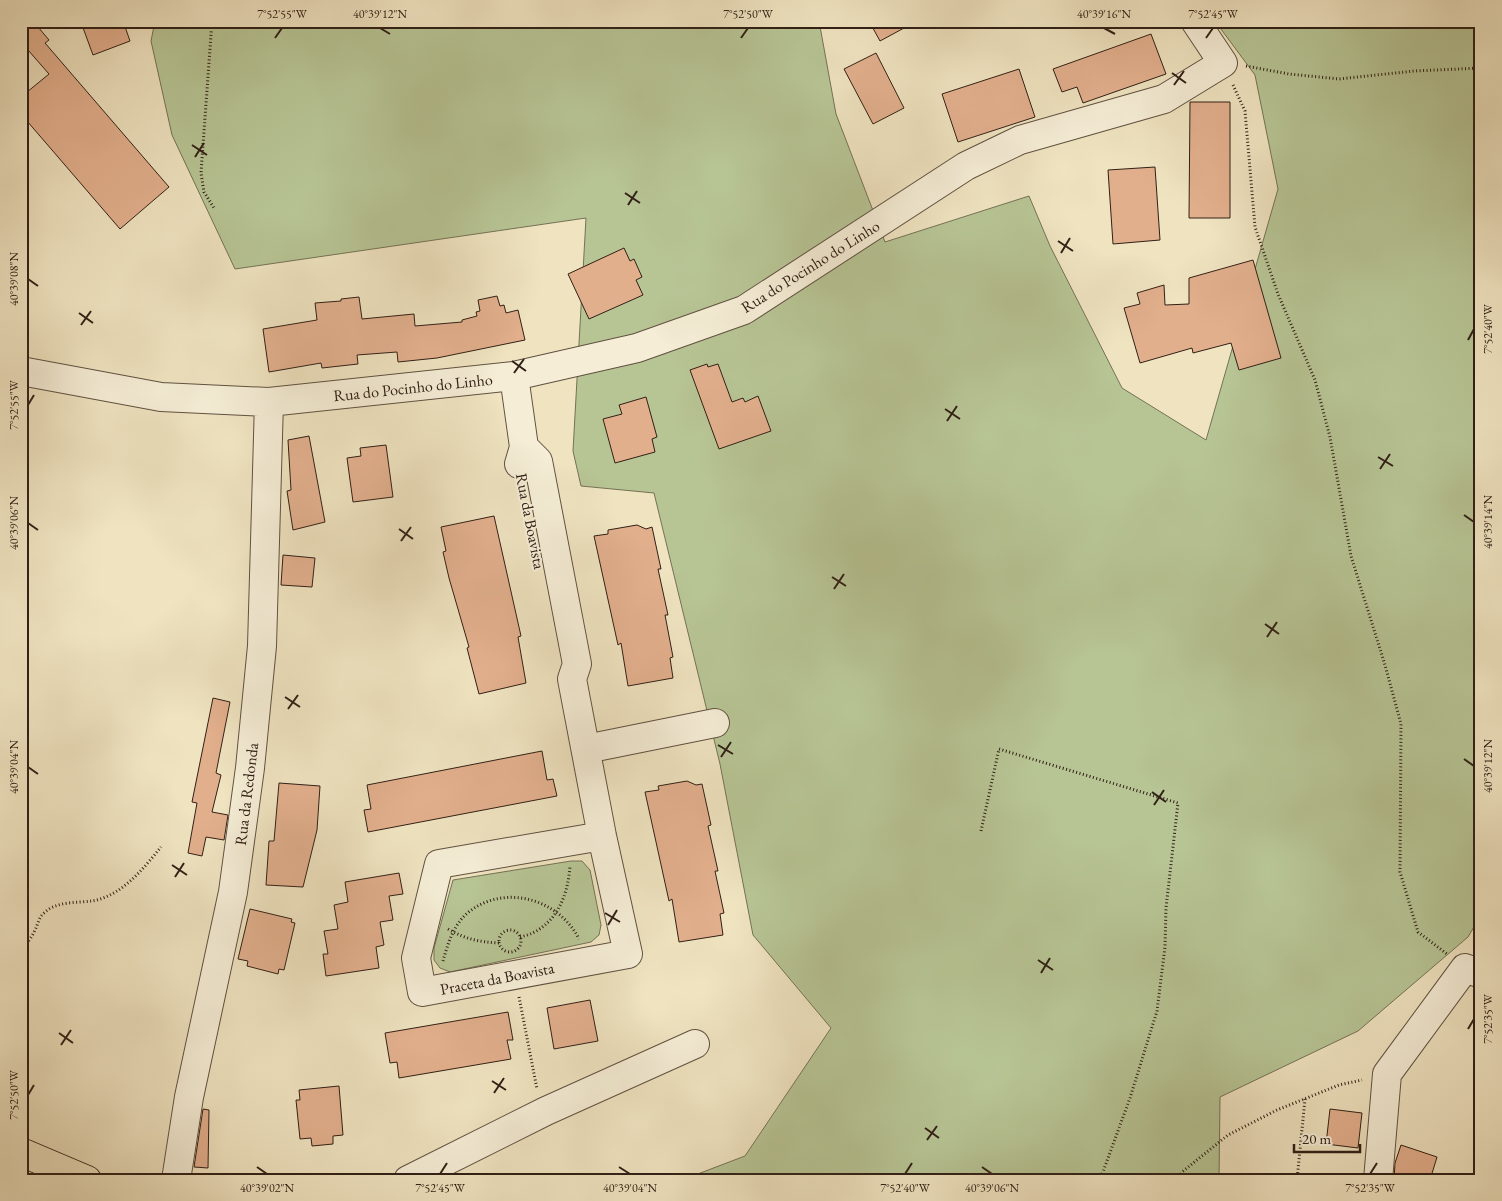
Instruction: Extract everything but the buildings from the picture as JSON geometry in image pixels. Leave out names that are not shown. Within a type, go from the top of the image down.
[{"type":"main road","points":[[21,1152],[87,1180]]},
{"type":"street","points":[[1195,21],[1223,62]]},
{"type":"street","name":"Rua do Pocinho do Linho","points":[[21,371],[160,397],[269,402],[514,376],[637,348],[744,310],[966,166],[1020,140],[1164,100],[1223,62]]},
{"type":"street","name":"Rua da Boavista","points":[[514,376],[524,447],[538,461],[577,664],[572,679],[602,836]]},
{"type":"street","name":"Rua da Redonda","points":[[176,1180],[189,1097],[233,892],[250,768],[262,646],[269,402]]},
{"type":"street","points":[[586,749],[715,723]]},
{"type":"street","name":"Praceta da Boavista","points":[[602,836],[628,954],[422,992],[416,958],[439,864],[602,836]]},
{"type":"street","points":[[1378,1180],[1387,1074],[1473,971]]},
{"type":"street","points":[[408,1180],[541,1113],[695,1044]]},
{"type":"path","points":[[212,21],[201,173],[204,192],[214,208]]},
{"type":"path","points":[[1223,62],[1289,74],[1339,79],[1414,71],[1481,68]]},
{"type":"path","points":[[1223,62],[1245,111],[1255,227],[1278,294],[1315,380],[1330,437],[1351,556],[1401,724],[1400,872],[1418,932],[1473,971]]},
{"type":"path","points":[[981,831],[999,749],[1178,803],[1166,908],[1165,947],[1157,1011],[1130,1098],[1100,1180]]},
{"type":"path","points":[[21,948],[34,932],[44,912],[73,902],[93,901],[110,895],[140,873],[161,847]]},
{"type":"path","points":[[520,937],[532,934],[543,927],[563,903],[568,889],[571,861]]},
{"type":"path","points":[[443,969],[447,948],[454,932],[470,911],[492,900],[514,897],[524,898],[545,905],[556,911],[570,924],[581,944]]},
{"type":"path","points":[[441,924],[461,936],[476,941],[499,943],[506,951],[513,951],[520,944],[520,937],[515,931],[508,929],[500,936],[499,943]]},
{"type":"path","points":[[514,975],[541,1113]]},
{"type":"path","points":[[1177,1180],[1182,1172],[1228,1135],[1277,1110],[1339,1085],[1387,1074]]},
{"type":"path","points":[[1297,1180],[1304,1099]]},
{"type":"green space","points":[[155,21],[819,21],[836,114],[885,242],[1029,196],[1050,246],[1122,388],[1206,440],[1278,189],[1255,75],[1215,21],[1481,21],[1481,915],[1468,937],[1358,1031],[1220,1097],[1219,1180],[682,1180],[745,1156],[831,1028],[753,935],[720,764],[654,493],[581,486],[573,451],[586,218],[235,269],[172,135],[151,41]]},
{"type":"green space","points":[[571,861],[582,861],[590,870],[601,925],[599,935],[591,942],[450,972],[440,968],[434,960],[434,948],[453,880]]}]
